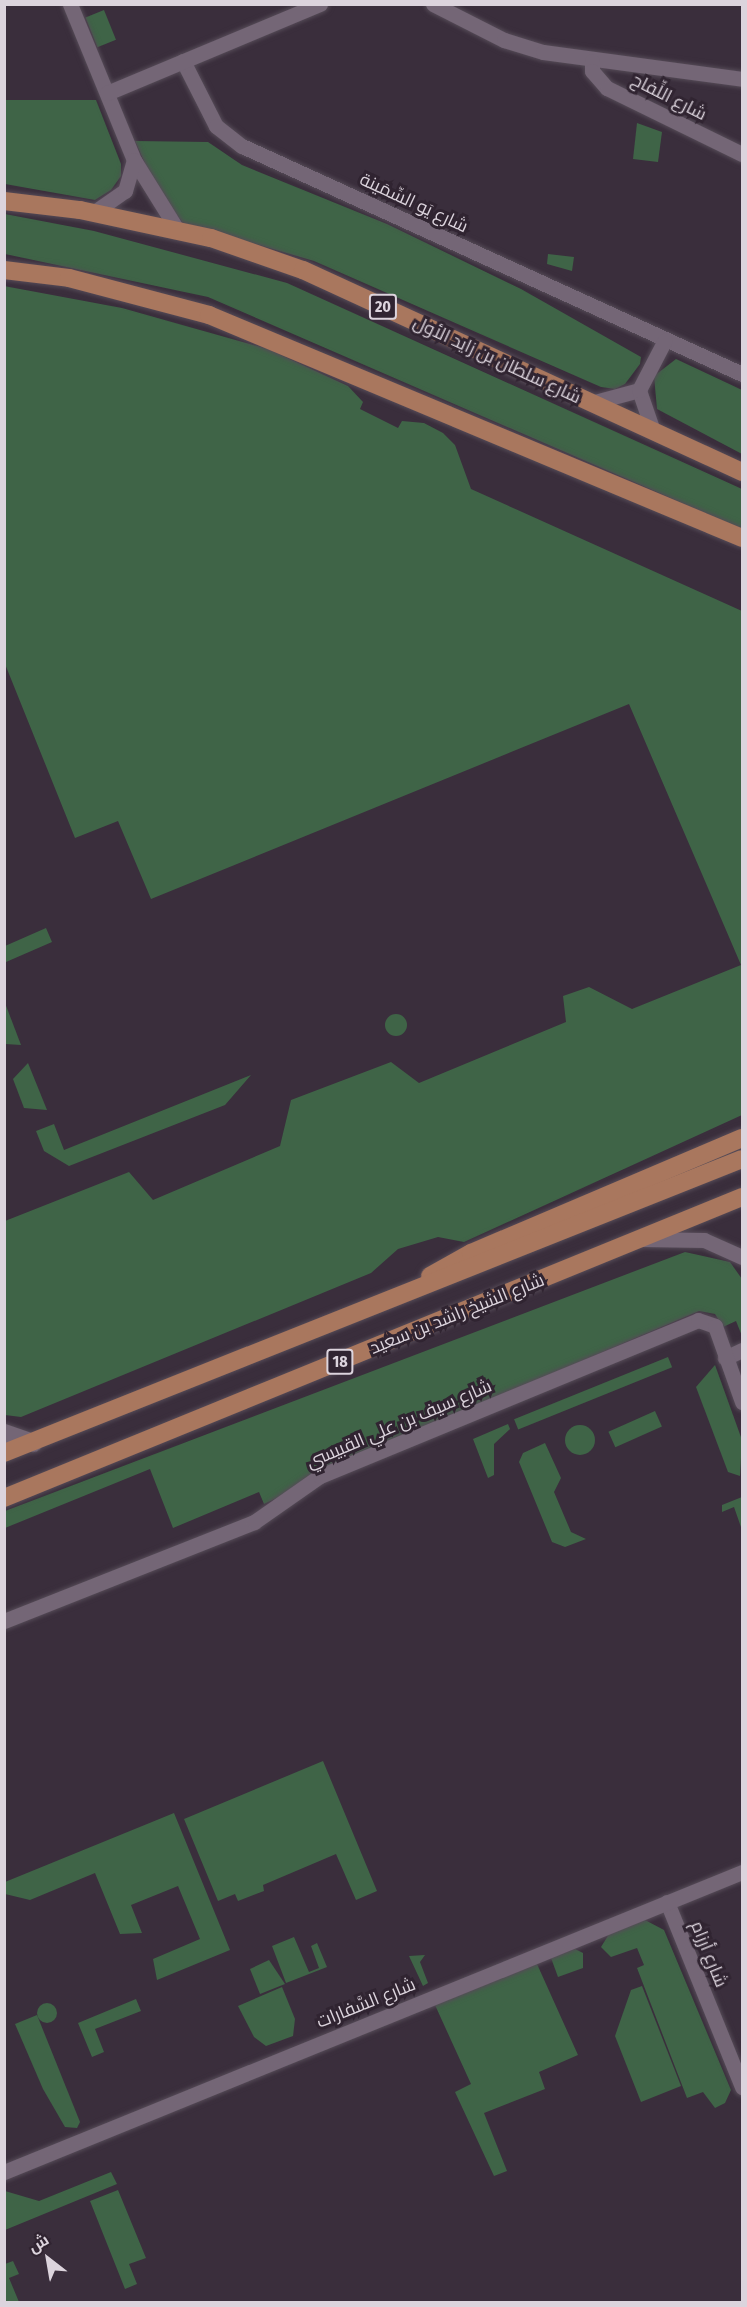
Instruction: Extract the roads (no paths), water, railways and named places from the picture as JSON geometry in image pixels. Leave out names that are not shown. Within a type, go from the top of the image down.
[{"type":"main road","name":"شارع سلطان بن زايد الأول","points":[[4,201],[93,213],[178,231],[303,270],[742,472]]},
{"type":"main road","points":[[4,270],[69,278],[208,315],[742,538]]},
{"type":"main road","points":[[357,1316],[471,1253],[742,1138]]},
{"type":"main road","name":"شارع الشيخ راشد بن سعيد","points":[[4,1453],[357,1316],[742,1159]]},
{"type":"main road","name":"شارع الشيخ راشد بن سعيد","points":[[4,1498],[641,1239],[676,1227],[742,1197]]},
{"type":"main road","points":[[676,1227],[742,1206]]},
{"type":"main road","points":[[4,1433],[33,1443]]},
{"type":"street","points":[[70,4],[134,160],[178,231]]},
{"type":"street","points":[[107,93],[300,8],[320,4]]},
{"type":"street","points":[[433,4],[504,40],[592,61],[742,79]]},
{"type":"street","name":"شارع يَو السِّمَينة","points":[[183,61],[216,126],[242,146],[742,374]]},
{"type":"street","name":"شارع اللِّفاح","points":[[592,61],[592,71],[607,88],[742,154]]},
{"type":"street","points":[[93,213],[125,191],[134,160]]},
{"type":"street","points":[[652,431],[639,390],[665,340]]},
{"type":"street","points":[[591,403],[639,390]]},
{"type":"street","points":[[641,1239],[704,1240],[742,1257]]},
{"type":"street","name":"شارع سيف بن علي القبيسي","points":[[4,1620],[254,1522],[320,1476],[682,1330],[702,1328],[719,1342],[742,1402]]},
{"type":"street","points":[[725,1358],[742,1350]]},
{"type":"street","name":"شارع السَّفارات","points":[[4,2172],[742,1872]]},
{"type":"street","name":"شارع أرزام","points":[[667,1902],[742,2087]]}]
